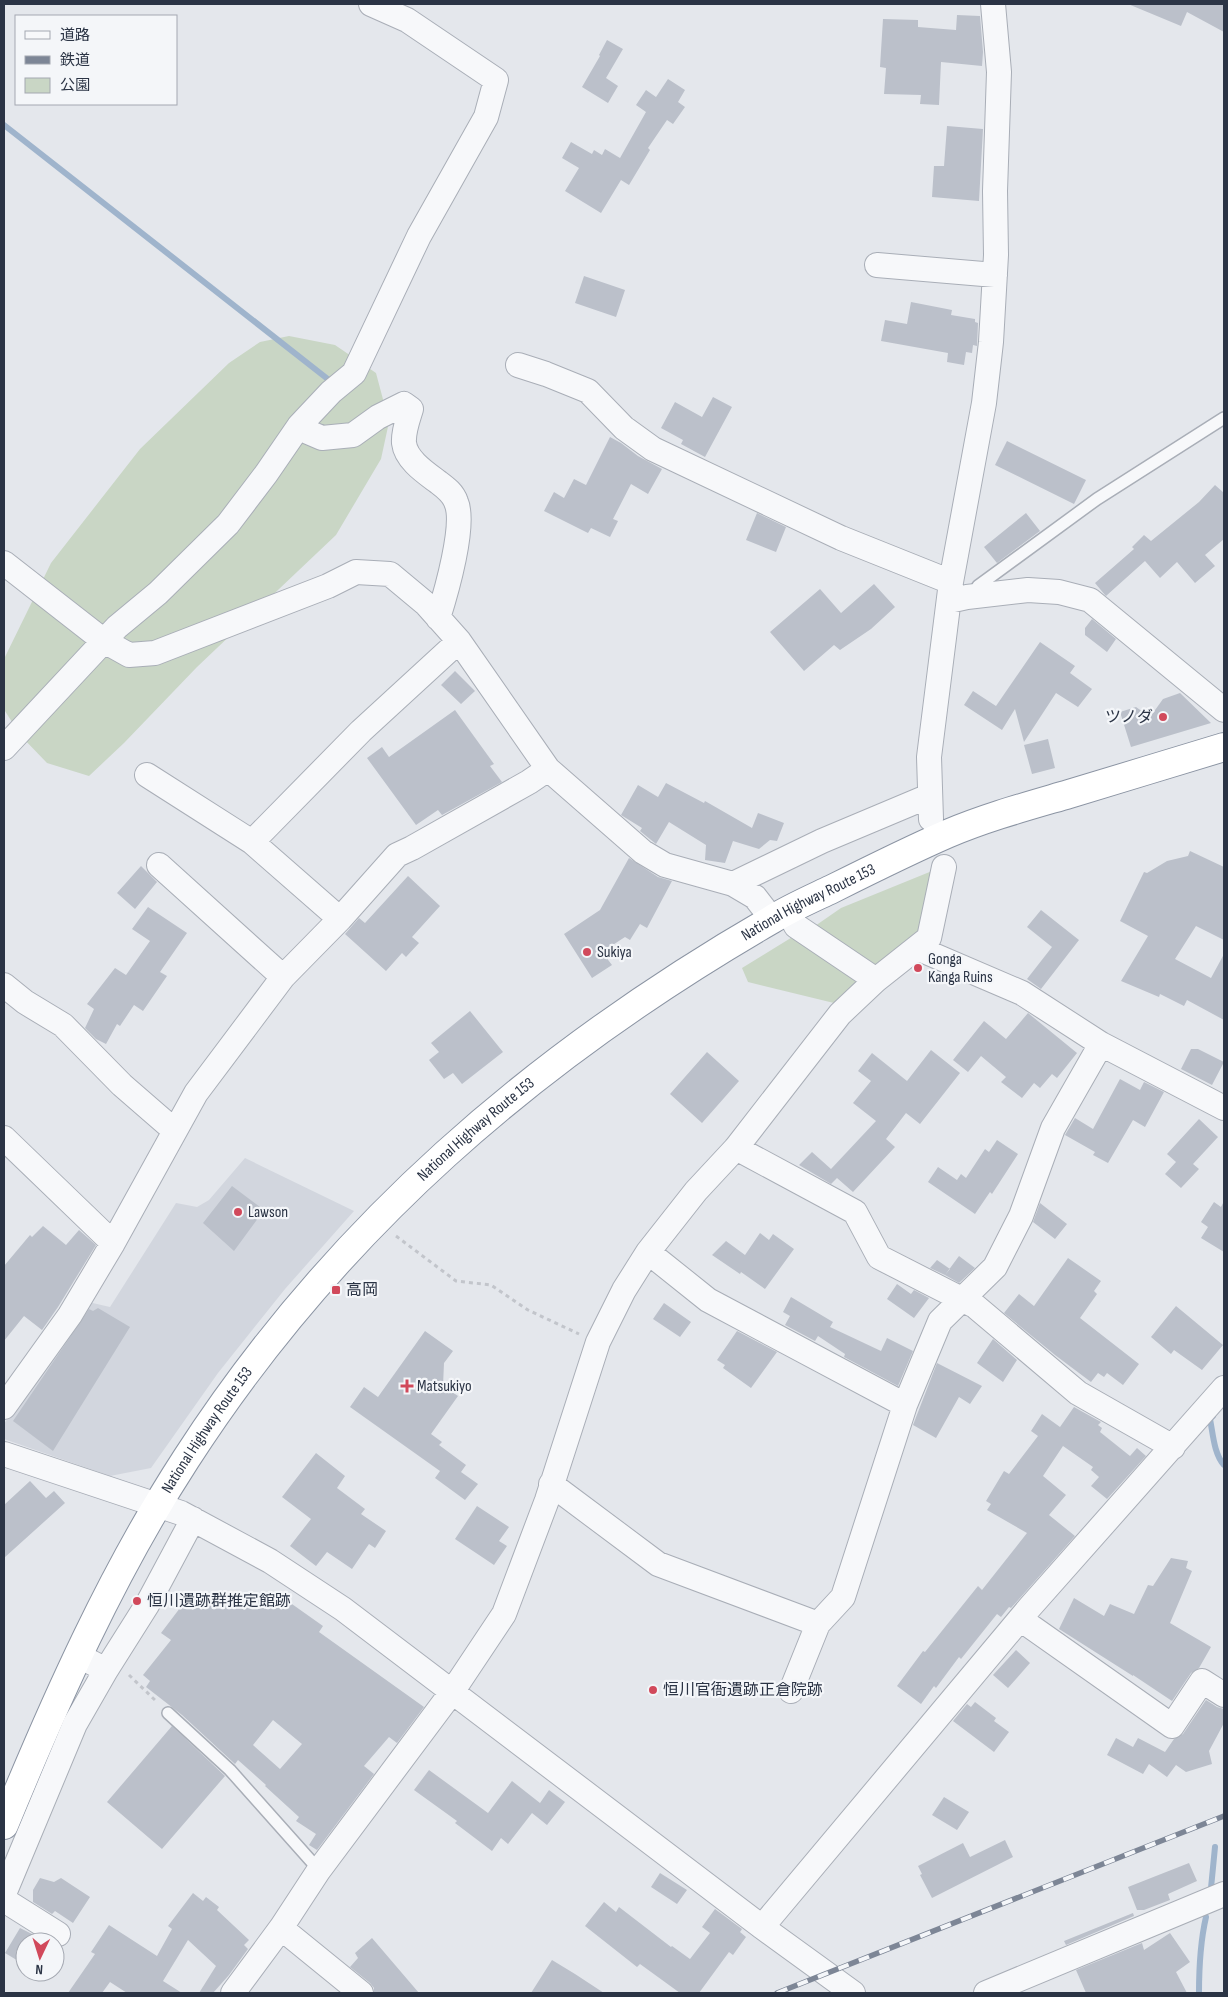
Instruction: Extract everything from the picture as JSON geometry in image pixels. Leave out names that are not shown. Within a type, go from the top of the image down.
[{"type":"highway","name":"National Highway Route 153","points":[[4,1825],[79,1656],[122,1568],[187,1458],[281,1326],[329,1270],[448,1151],[527,1084],[614,1019],[780,915],[950,833],[997,815],[1224,747]]},
{"type":"street","points":[[4,748],[132,613],[158,593],[228,524],[299,426],[331,392],[354,373],[419,236],[486,117],[496,80],[410,12],[371,4]]},
{"type":"street","points":[[733,884],[822,841],[930,807],[929,757],[950,591],[984,403],[992,342],[999,72],[993,4]]},
{"type":"street","points":[[877,265],[995,275]]},
{"type":"street","points":[[518,365],[588,391],[618,422],[653,449],[950,591],[973,596],[1028,590],[1059,592],[1090,600],[1224,710]]},
{"type":"street","points":[[299,426],[322,438],[353,435],[378,417],[404,404],[411,409],[404,443],[408,452],[419,468],[449,490],[456,502],[459,516],[453,561],[438,618]]},
{"type":"street","points":[[4,563],[104,641],[129,655],[155,653],[328,586],[356,572],[390,574],[426,604],[459,641],[548,769],[643,852],[665,865],[733,884],[876,980]]},
{"type":"street","points":[[252,842],[361,731],[459,641]]},
{"type":"street","points":[[4,1407],[70,1315],[113,1243],[196,1093],[283,978],[340,919],[397,855],[529,782],[548,769]]},
{"type":"street","points":[[147,775],[252,842],[340,919]]},
{"type":"street","points":[[159,865],[283,978]]},
{"type":"street","points":[[233,1993],[281,1928],[320,1870],[452,1692],[504,1614],[551,1484],[598,1342],[624,1290],[648,1252],[696,1191],[736,1148],[840,1014],[876,980],[929,938],[944,867]]},
{"type":"street","points":[[917,948],[1022,993],[1101,1044],[1224,1108]]},
{"type":"street","points":[[4,985],[25,1002],[63,1025],[122,1085],[175,1131]]},
{"type":"street","points":[[791,1690],[818,1624],[844,1597],[905,1404],[940,1321],[995,1267],[1021,1216],[1053,1128],[1101,1044]]},
{"type":"street","points":[[4,1138],[113,1243]]},
{"type":"street","points":[[736,1148],[855,1212],[878,1257],[975,1306],[1078,1393],[1173,1447]]},
{"type":"street","points":[[648,1252],[708,1300],[905,1404]]},
{"type":"street","points":[[762,1926],[1020,1619],[1224,1388]]},
{"type":"street","points":[[4,1454],[159,1504],[194,1520],[270,1561],[343,1609],[762,1926],[839,1991]]},
{"type":"street","points":[[551,1484],[658,1564],[818,1624]]},
{"type":"street","points":[[4,1894],[75,1724],[109,1664],[147,1606],[194,1520]]},
{"type":"street","points":[[1020,1619],[1172,1726],[1202,1681],[1224,1694]]},
{"type":"street","points":[[79,1656],[109,1664]]},
{"type":"street","points":[[986,1993],[1224,1894]]},
{"type":"street","points":[[4,1900],[55,1932]]},
{"type":"street","points":[[281,1928],[361,1993]]},
{"type":"lane","points":[[973,596],[978,586],[1065,521],[1224,418]]},
{"type":"lane","points":[[168,1713],[230,1770],[320,1870]]},
{"type":"path","points":[[376,1221],[456,1281],[491,1285],[528,1310],[598,1342]]},
{"type":"path","points":[[109,1664],[168,1713]]},
{"type":"shaded area","points":[[245,1158],[354,1211],[285,1289],[218,1373],[151,1468],[110,1476],[4,1439],[4,1424],[84,1301],[110,1307],[176,1203],[197,1207],[209,1200]]},
{"type":"green space","points":[[289,336],[335,345],[376,373],[389,422],[381,459],[336,535],[197,667],[124,743],[89,776],[47,763],[21,736],[5,711],[4,659],[51,563],[140,449],[229,363],[260,342]]},
{"type":"green space","points":[[932,871],[921,928],[875,969],[815,926],[841,908]]},
{"type":"green space","points":[[794,936],[854,973],[858,983],[838,1004],[748,982],[742,968]]},
{"type":"building","points":[[1128,4],[1224,4],[1224,32],[1187,12],[1181,26]]},
{"type":"building","points":[[957,15],[980,16],[983,52],[982,66],[941,62],[939,105],[920,104],[921,95],[884,94],[886,68],[880,67],[883,19],[918,20],[918,27],[956,30]]},
{"type":"building","points":[[607,40],[623,49],[606,78],[618,86],[608,103],[582,87]]},
{"type":"building","points":[[668,79],[685,90],[678,102],[685,107],[673,124],[667,120],[648,148],[650,150],[629,185],[621,180],[601,213],[565,191],[579,168],[562,158],[571,142],[592,154],[594,150],[602,155],[605,149],[620,158],[646,112],[636,105],[646,90],[656,97]]},
{"type":"building","points":[[947,126],[983,129],[979,201],[932,197],[934,166],[944,166]]},
{"type":"building","points":[[584,276],[625,290],[616,317],[575,303]]},
{"type":"building","points":[[911,302],[952,310],[951,315],[975,319],[975,322],[978,323],[977,346],[973,345],[972,353],[966,352],[964,365],[947,362],[948,353],[881,341],[885,320],[907,324]]},
{"type":"building","points":[[713,397],[732,407],[705,457],[681,444],[683,440],[661,428],[675,402],[702,417]]},
{"type":"building","points":[[610,437],[638,456],[662,469],[648,494],[631,484],[613,519],[618,521],[610,537],[591,528],[588,533],[544,511],[554,492],[564,498],[574,479],[586,485]]},
{"type":"building","points":[[1007,441],[1086,480],[1074,504],[995,465]]},
{"type":"building","points":[[1215,485],[1224,493],[1224,539],[1205,555],[1215,566],[1195,583],[1177,562],[1160,578],[1145,561],[1106,596],[1095,583],[1134,549],[1132,547],[1144,535],[1151,541],[1199,502]]},
{"type":"building","points":[[757,513],[786,527],[776,552],[746,540]]},
{"type":"building","points":[[1026,513],[1040,531],[997,563],[984,547]]},
{"type":"building","points":[[874,584],[895,607],[871,629],[840,650],[834,645],[804,671],[770,632],[820,589],[841,613]]},
{"type":"building","points":[[1092,619],[1116,639],[1107,652],[1085,635],[1085,628]]},
{"type":"building","points":[[1040,642],[1075,666],[1070,673],[1092,689],[1078,707],[1056,693],[1024,742],[1015,709],[1002,730],[964,705],[973,691],[996,706]]},
{"type":"building","points":[[455,671],[475,691],[461,704],[441,685]]},
{"type":"building","name":"ツノダ","points":[[1180,693],[1211,723],[1131,747],[1120,712],[1136,707],[1150,717],[1163,699]]},
{"type":"building","points":[[455,710],[494,764],[490,766],[502,782],[442,815],[438,810],[416,825],[367,758],[382,747],[389,757]]},
{"type":"building","points":[[1048,739],[1055,768],[1032,774],[1024,745]]},
{"type":"building","points":[[666,783],[704,803],[705,801],[752,828],[758,813],[784,823],[777,841],[770,840],[759,849],[733,841],[725,863],[705,860],[706,845],[669,822],[656,844],[640,831],[642,828],[621,815],[638,785],[658,797]]},
{"type":"building","points":[[1190,851],[1224,867],[1224,940],[1196,926],[1175,959],[1211,978],[1224,954],[1224,1020],[1187,1000],[1184,1006],[1160,994],[1159,997],[1121,981],[1148,936],[1120,921],[1144,872],[1147,873],[1167,861],[1188,856]]},
{"type":"building","points":[[629,858],[658,877],[672,881],[647,928],[640,924],[630,940],[625,937],[602,952],[612,965],[592,978],[564,934],[600,910]]},
{"type":"building","points":[[141,866],[157,882],[135,909],[117,893]]},
{"type":"building","points":[[408,876],[440,906],[412,937],[419,943],[406,957],[402,953],[386,971],[345,934],[359,918],[365,923]]},
{"type":"building","points":[[148,907],[187,933],[160,972],[167,976],[143,1011],[134,1005],[120,1026],[117,1024],[106,1044],[96,1039],[85,1028],[94,1009],[87,1004],[115,968],[126,975],[150,941],[132,929]]},
{"type":"building","points":[[1041,910],[1079,940],[1041,989],[1027,979],[1052,947],[1027,927]]},
{"type":"building","points":[[470,1011],[503,1052],[462,1084],[453,1073],[444,1079],[429,1060],[439,1052],[431,1043]]},
{"type":"building","points":[[1028,1013],[1077,1053],[1057,1078],[1052,1074],[1040,1088],[1034,1083],[1022,1098],[1001,1082],[1006,1077],[981,1056],[968,1072],[953,1060],[984,1021],[1006,1039]]},
{"type":"building","points":[[1191,1049],[1198,1049],[1224,1062],[1212,1085],[1181,1069]]},
{"type":"building","points":[[931,1050],[960,1073],[920,1124],[906,1113],[886,1139],[895,1147],[853,1192],[837,1178],[831,1184],[799,1165],[812,1152],[831,1169],[876,1121],[853,1103],[871,1081],[858,1071],[872,1053],[907,1081]]},
{"type":"building","points":[[707,1052],[739,1081],[702,1123],[670,1094]]},
{"type":"building","points":[[1120,1079],[1140,1090],[1144,1082],[1164,1092],[1145,1127],[1133,1120],[1108,1163],[1093,1155],[1095,1152],[1065,1135],[1075,1118],[1093,1129]]},
{"type":"building","points":[[1199,1119],[1218,1137],[1193,1164],[1199,1169],[1181,1188],[1165,1174],[1176,1162],[1167,1154]]},
{"type":"building","points":[[997,1140],[1018,1154],[992,1194],[990,1192],[975,1214],[928,1182],[938,1167],[957,1180],[961,1174],[966,1178],[985,1149],[989,1152]]},
{"type":"building","points":[[232,1186],[264,1210],[234,1251],[203,1223]]},
{"type":"building","points":[[1224,1201],[1224,1252],[1201,1238],[1208,1227],[1201,1222],[1214,1202],[1221,1207]]},
{"type":"building","points":[[1040,1203],[1067,1224],[1055,1239],[1033,1222]]},
{"type":"building","points":[[43,1226],[66,1245],[79,1230],[96,1245],[42,1330],[24,1316],[4,1341],[4,1266],[30,1235],[32,1237]]},
{"type":"building","points":[[760,1233],[769,1240],[773,1234],[794,1249],[765,1289],[712,1255],[726,1241],[745,1255]]},
{"type":"building","points":[[959,1256],[975,1268],[959,1283],[945,1275]]},
{"type":"building","points":[[1068,1258],[1101,1281],[1094,1291],[1097,1294],[1080,1318],[1139,1364],[1123,1385],[1107,1373],[1104,1377],[1098,1373],[1091,1382],[1004,1313],[1019,1294],[1034,1306]]},
{"type":"building","points":[[937,1260],[950,1269],[945,1275],[930,1268]]},
{"type":"building","points":[[897,1284],[911,1294],[914,1290],[929,1298],[914,1318],[887,1299]]},
{"type":"building","points":[[791,1297],[833,1322],[830,1327],[881,1351],[887,1338],[913,1351],[898,1386],[844,1357],[845,1354],[818,1336],[815,1341],[785,1325],[790,1316],[783,1312]]},
{"type":"building","points":[[664,1303],[691,1322],[680,1337],[653,1319]]},
{"type":"building","points":[[1176,1306],[1223,1345],[1202,1370],[1174,1350],[1171,1354],[1151,1337]]},
{"type":"building","points":[[98,1308],[130,1327],[53,1451],[13,1421],[89,1309],[93,1311]]},
{"type":"building","points":[[425,1331],[453,1351],[444,1363],[443,1386],[458,1396],[431,1434],[442,1442],[439,1445],[466,1465],[461,1472],[478,1484],[465,1500],[435,1478],[440,1471],[350,1407],[364,1387],[378,1397]]},
{"type":"building","points":[[737,1331],[777,1352],[751,1388],[723,1368],[725,1365],[717,1360]]},
{"type":"building","points":[[993,1339],[1017,1360],[1003,1382],[977,1363]]},
{"type":"building","points":[[937,1363],[982,1386],[970,1404],[959,1397],[936,1438],[913,1425]]},
{"type":"building","points":[[1074,1407],[1101,1422],[1098,1425],[1102,1428],[1100,1432],[1130,1456],[1137,1448],[1146,1456],[1107,1499],[1091,1486],[1099,1477],[1091,1470],[1093,1467],[1063,1446],[1043,1476],[1066,1495],[1049,1515],[1075,1536],[1011,1608],[1009,1607],[1001,1617],[997,1614],[961,1659],[959,1657],[936,1688],[934,1686],[921,1704],[897,1686],[923,1651],[925,1652],[978,1586],[982,1590],[1027,1533],[987,1510],[991,1504],[986,1501],[1004,1471],[1009,1474],[1038,1436],[1031,1431],[1042,1414],[1060,1427]]},
{"type":"building","points":[[316,1453],[345,1476],[337,1488],[365,1509],[361,1514],[386,1531],[375,1548],[369,1544],[352,1569],[327,1552],[316,1566],[290,1546],[311,1519],[282,1497]]},
{"type":"building","points":[[30,1481],[46,1498],[54,1491],[65,1503],[4,1558],[4,1505]]},
{"type":"building","points":[[477,1506],[509,1527],[499,1541],[507,1546],[494,1565],[455,1539]]},
{"type":"building","points":[[1171,1558],[1188,1561],[1186,1568],[1192,1571],[1170,1623],[1211,1647],[1199,1668],[1191,1673],[1172,1701],[1059,1629],[1074,1598],[1104,1616],[1110,1604],[1134,1614],[1148,1585],[1153,1586]]},
{"type":"building","points":[[230,1591],[251,1605],[257,1594],[276,1606],[282,1597],[323,1626],[319,1632],[424,1707],[397,1743],[389,1737],[364,1766],[374,1774],[317,1850],[309,1845],[316,1834],[296,1821],[299,1817],[266,1785],[238,1760],[235,1764],[182,1715],[146,1687],[150,1681],[143,1675],[171,1640],[161,1633],[183,1604],[193,1610],[203,1595],[215,1603],[221,1593],[227,1597]],"holes":[[[273,1720],[302,1744],[280,1769],[253,1745]]]},
{"type":"building","points":[[1016,1650],[1030,1663],[1008,1688],[993,1675]]},
{"type":"building","points":[[1206,1700],[1224,1709],[1224,1723],[1209,1751],[1212,1764],[1186,1772],[1176,1765],[1167,1777],[1149,1764],[1143,1774],[1107,1755],[1116,1738],[1133,1747],[1138,1738],[1165,1752],[1174,1739],[1183,1734]]},
{"type":"building","points":[[975,1702],[996,1718],[994,1721],[1009,1732],[994,1752],[953,1721],[967,1704],[971,1707]]},
{"type":"building","points":[[172,1726],[225,1776],[162,1849],[107,1802]]},
{"type":"building","points":[[429,1770],[488,1813],[512,1781],[540,1803],[549,1790],[565,1802],[547,1825],[532,1813],[508,1844],[501,1838],[492,1851],[455,1823],[457,1821],[414,1790]]},
{"type":"building","points":[[944,1797],[969,1812],[957,1830],[932,1815]]},
{"type":"building","points":[[1005,1840],[1013,1857],[932,1898],[920,1875],[922,1874],[918,1866],[963,1843],[970,1857]]},
{"type":"building","points":[[1189,1863],[1197,1881],[1168,1894],[1170,1900],[1144,1910],[1137,1910],[1128,1887]]},
{"type":"building","points":[[660,1873],[687,1890],[677,1904],[651,1887]]},
{"type":"building","points":[[40,1878],[54,1882],[61,1878],[90,1897],[73,1923],[55,1911],[52,1914],[33,1902],[33,1890]]},
{"type":"building","points":[[193,1893],[203,1901],[206,1897],[219,1907],[217,1910],[249,1940],[244,1945],[248,1949],[213,1993],[199,1993],[216,1966],[188,1940],[163,1981],[182,1993],[127,1993],[110,1982],[102,1993],[68,1993],[95,1954],[91,1952],[109,1925],[157,1956],[172,1929],[168,1926]]},
{"type":"building","points":[[604,1902],[616,1912],[619,1907],[671,1947],[690,1959],[710,1933],[702,1927],[715,1909],[742,1929],[740,1932],[746,1937],[733,1955],[729,1952],[699,1993],[680,1993],[640,1964],[637,1967],[585,1926]]},
{"type":"building","points":[[1133,1913],[1134,1916],[1066,1945],[1064,1941]]},
{"type":"building","points":[[20,1928],[28,1932],[18,1932]]},
{"type":"building","points":[[1170,1933],[1190,1962],[1176,1972],[1187,1993],[1086,1993],[1076,1970],[1142,1943],[1144,1950]]},
{"type":"building","points":[[15,1936],[15,1959],[5,1953]]},
{"type":"building","points":[[372,1938],[419,1993],[374,1993],[374,1988],[370,1983],[350,1967],[358,1958],[355,1953]]},
{"type":"building","points":[[552,1960],[575,1974],[604,1993],[531,1993]]},
{"type":"waterway","points":[[4,125],[329,380]]},
{"type":"waterway","points":[[1213,1416],[1210,1419],[1214,1444],[1224,1465]]},
{"type":"waterway","points":[[1211,1888],[1215,1847]]},
{"type":"waterway","points":[[1199,1993],[1200,1955],[1206,1917]]},
{"type":"railway","points":[[777,1993],[1224,1816]]},
{"type":"place","name":"ツノダ","points":[[1163,717]]},
{"type":"place","name":"Sukiya","points":[[587,952]]},
{"type":"place","name":"Gonga Kanga Ruins","points":[[918,968]]},
{"type":"place","name":"Lawson","points":[[238,1212]]},
{"type":"place","name":"高岡","points":[[336,1290]]},
{"type":"place","name":"Matsukiyo","points":[[407,1386]]},
{"type":"place","name":"恒川遺跡群推定館跡","points":[[137,1601]]},
{"type":"place","name":"恒川官衙遺跡正倉院跡","points":[[653,1690]]}]
